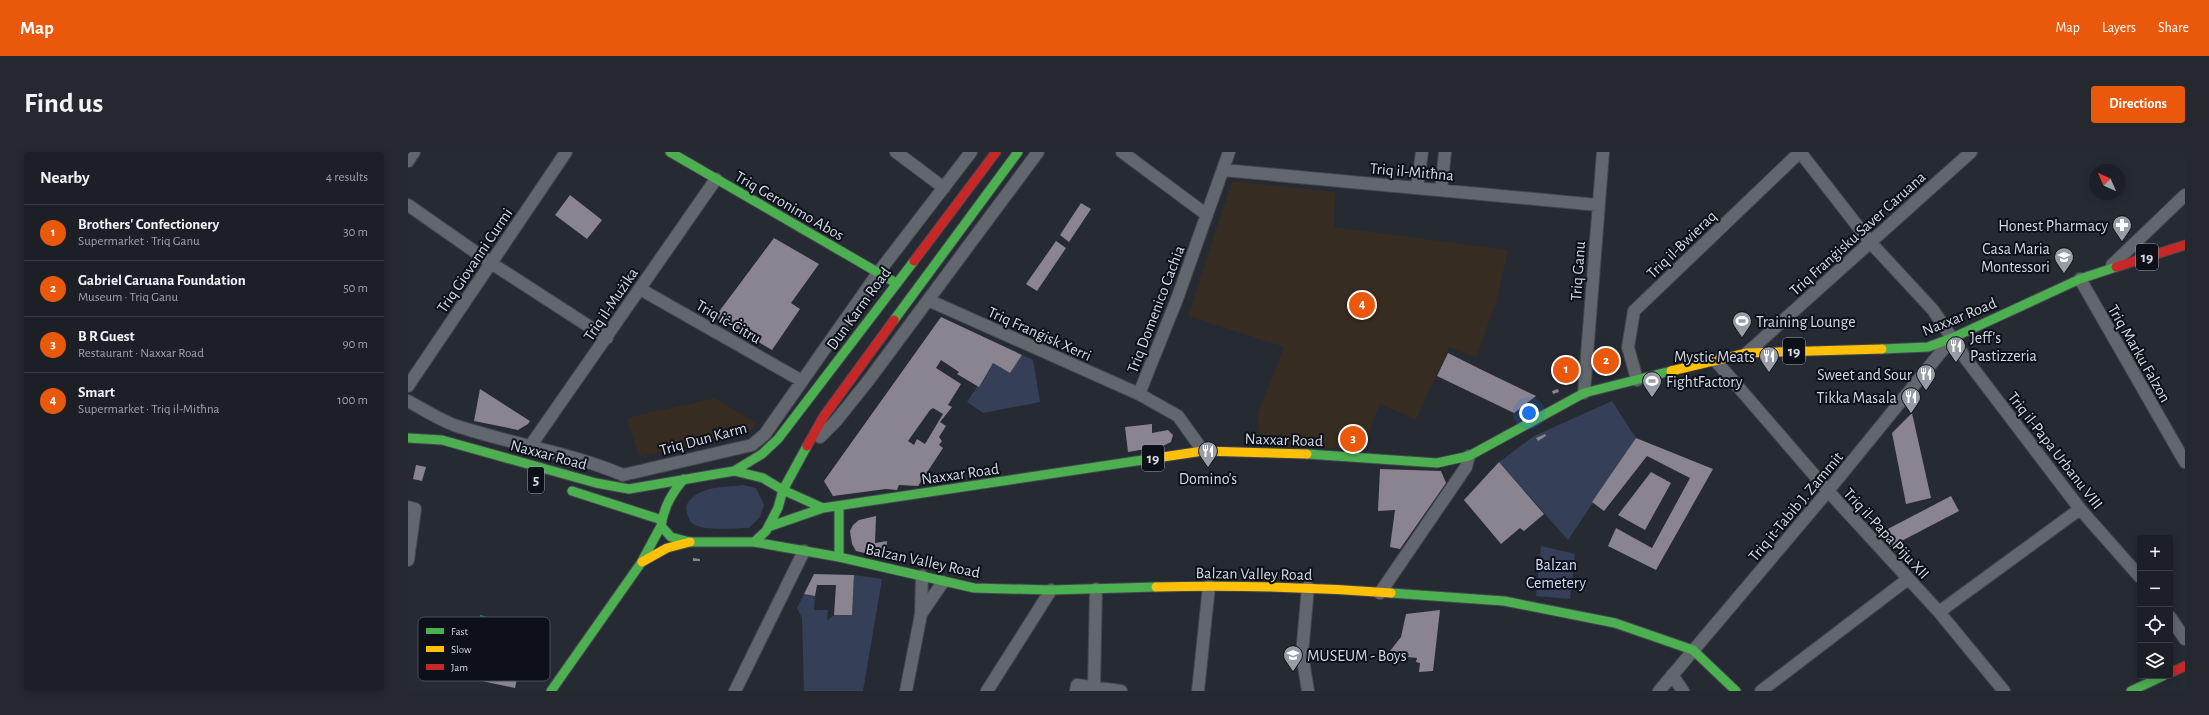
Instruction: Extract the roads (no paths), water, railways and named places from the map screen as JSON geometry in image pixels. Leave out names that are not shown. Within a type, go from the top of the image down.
[{"type":"main road","name":"Triq Geronimo Abos","points":[[670,152],[896,283]]},
{"type":"main road","name":"Dun Karm Road","points":[[734,471],[762,454],[782,434],[996,152]]},
{"type":"main road","points":[[754,542],[768,526],[778,508],[783,490],[824,416],[1018,152]]},
{"type":"main road","name":"Naxxar Road","points":[[768,526],[823,508],[1202,451],[1324,455],[1438,463],[1469,456],[1584,393],[1747,353],[1928,347],[1952,338],[2080,279],[2185,245]]},
{"type":"main road","points":[[596,483],[627,482],[753,452],[782,434]]},
{"type":"main road","name":"Naxxar Road","points":[[408,438],[442,440],[596,483],[629,489],[734,471],[763,478],[783,490],[823,508]]},
{"type":"main road","points":[[551,691],[641,563],[662,523],[668,498],[684,479]]},
{"type":"main road","name":"Naxxar Road","points":[[562,488],[662,523],[672,537],[690,542],[754,542]]},
{"type":"main road","points":[[839,506],[839,557]]},
{"type":"main road","points":[[641,563],[667,548],[690,542]]},
{"type":"main road","name":"Balzan Valley Road","points":[[754,542],[839,557],[974,588],[1051,590],[1208,586],[1308,587],[1504,601],[1615,624],[1693,650],[1736,691]]},
{"type":"main road","points":[[2173,672],[2185,666]]},
{"type":"main road","points":[[2131,691],[2157,679]]},
{"type":"street","points":[[408,161],[414,152]]},
{"type":"street","name":"Triq Giovanni Curmi","points":[[408,386],[566,152]]},
{"type":"street","points":[[896,152],[944,188]]},
{"type":"street","name":"Triq Dun Karm","points":[[408,401],[453,424],[531,446],[623,475],[752,445],[765,434],[878,273],[971,152]]},
{"type":"street","points":[[806,450],[840,416],[1038,152]]},
{"type":"street","points":[[1122,152],[1207,215]]},
{"type":"street","name":"Triq Domenico Cachia","points":[[1202,451],[1178,416],[1139,394],[1177,298],[1229,152]]},
{"type":"street","points":[[1417,188],[1422,152]]},
{"type":"street","points":[[1441,190],[1445,152]]},
{"type":"street","name":"Triq Ganu","points":[[1584,393],[1603,152]]},
{"type":"street","name":"Triq il-Papa Urbanu VIII","points":[[1800,152],[1870,242],[1933,310],[1952,338],[2080,509],[2137,574]]},
{"type":"street","name":"Triq il-Bwieraq","points":[[1637,380],[1628,347],[1634,311],[1800,152]]},
{"type":"street","name":"Triq Franġisku Saver Caruana","points":[[1747,353],[1971,152]]},
{"type":"street","name":"Triq il-Mitħna","points":[[1223,170],[1598,205]]},
{"type":"street","name":"Triq il-Mużika","points":[[531,446],[716,179]]},
{"type":"street","points":[[2108,269],[2185,195]]},
{"type":"street","points":[[408,205],[491,263],[607,338]]},
{"type":"street","name":"Triq Marku Falzon","points":[[2080,279],[2185,462]]},
{"type":"street","name":"Triq iċ-Ċitru","points":[[640,289],[802,381]]},
{"type":"street","name":"Triq Franġisk Xerri","points":[[928,300],[1139,394]]},
{"type":"street","name":"Triq it-Tabib J. Zammit","points":[[1659,691],[1828,492],[1952,338]]},
{"type":"street","name":"Triq il-Papa Piju XII","points":[[1715,360],[1828,492],[1939,612],[2004,691]]},
{"type":"street","points":[[1380,593],[1466,467],[1469,456]]},
{"type":"street","points":[[408,507],[415,509],[408,560]]},
{"type":"street","points":[[1939,612],[2080,509]]},
{"type":"street","points":[[735,691],[804,551]]},
{"type":"street","points":[[906,691],[921,614],[922,576]]},
{"type":"street","points":[[1761,691],[1908,579]]},
{"type":"street","points":[[921,614],[943,582]]},
{"type":"street","points":[[1198,691],[1208,586]]},
{"type":"street","points":[[1308,587],[1302,654],[1308,691]]},
{"type":"street","points":[[1094,687],[1096,589]]},
{"type":"street","points":[[986,691],[1051,590]]},
{"type":"street","points":[[2173,621],[2185,639]]},
{"type":"street","points":[[1672,675],[1683,691]]},
{"type":"street","points":[[1076,691],[1077,685],[1120,691]]},
{"type":"place","name":"Honest Pharmacy","points":[[2122,242]]},
{"type":"place","name":"Casa Maria Montessori","points":[[2064,274]]},
{"type":"place","name":"Smart","points":[[1362,305]]},
{"type":"place","name":"Training Lounge","points":[[1742,338]]},
{"type":"place","name":"Gabriel Caruana Foundation","points":[[1606,361]]},
{"type":"place","name":"Jeff's Pastizzeria","points":[[1956,363]]},
{"type":"place","name":"Brothers' Confectionery","points":[[1566,370]]},
{"type":"place","name":"Mystic Meats","points":[[1769,373]]},
{"type":"place","name":"Sweet and Sour","points":[[1926,391]]},
{"type":"place","name":"FightFactory","points":[[1652,398]]},
{"type":"place","name":"Tikka Masala","points":[[1911,414]]},
{"type":"place","name":"B R Guest","points":[[1353,439]]},
{"type":"place","name":"Domino's","points":[[1208,468]]},
{"type":"place","name":"MUSEUM - Boys","points":[[1293,672]]},
{"type":"park label","name":"Balzan Cemetery","points":[[1556,573]]}]
